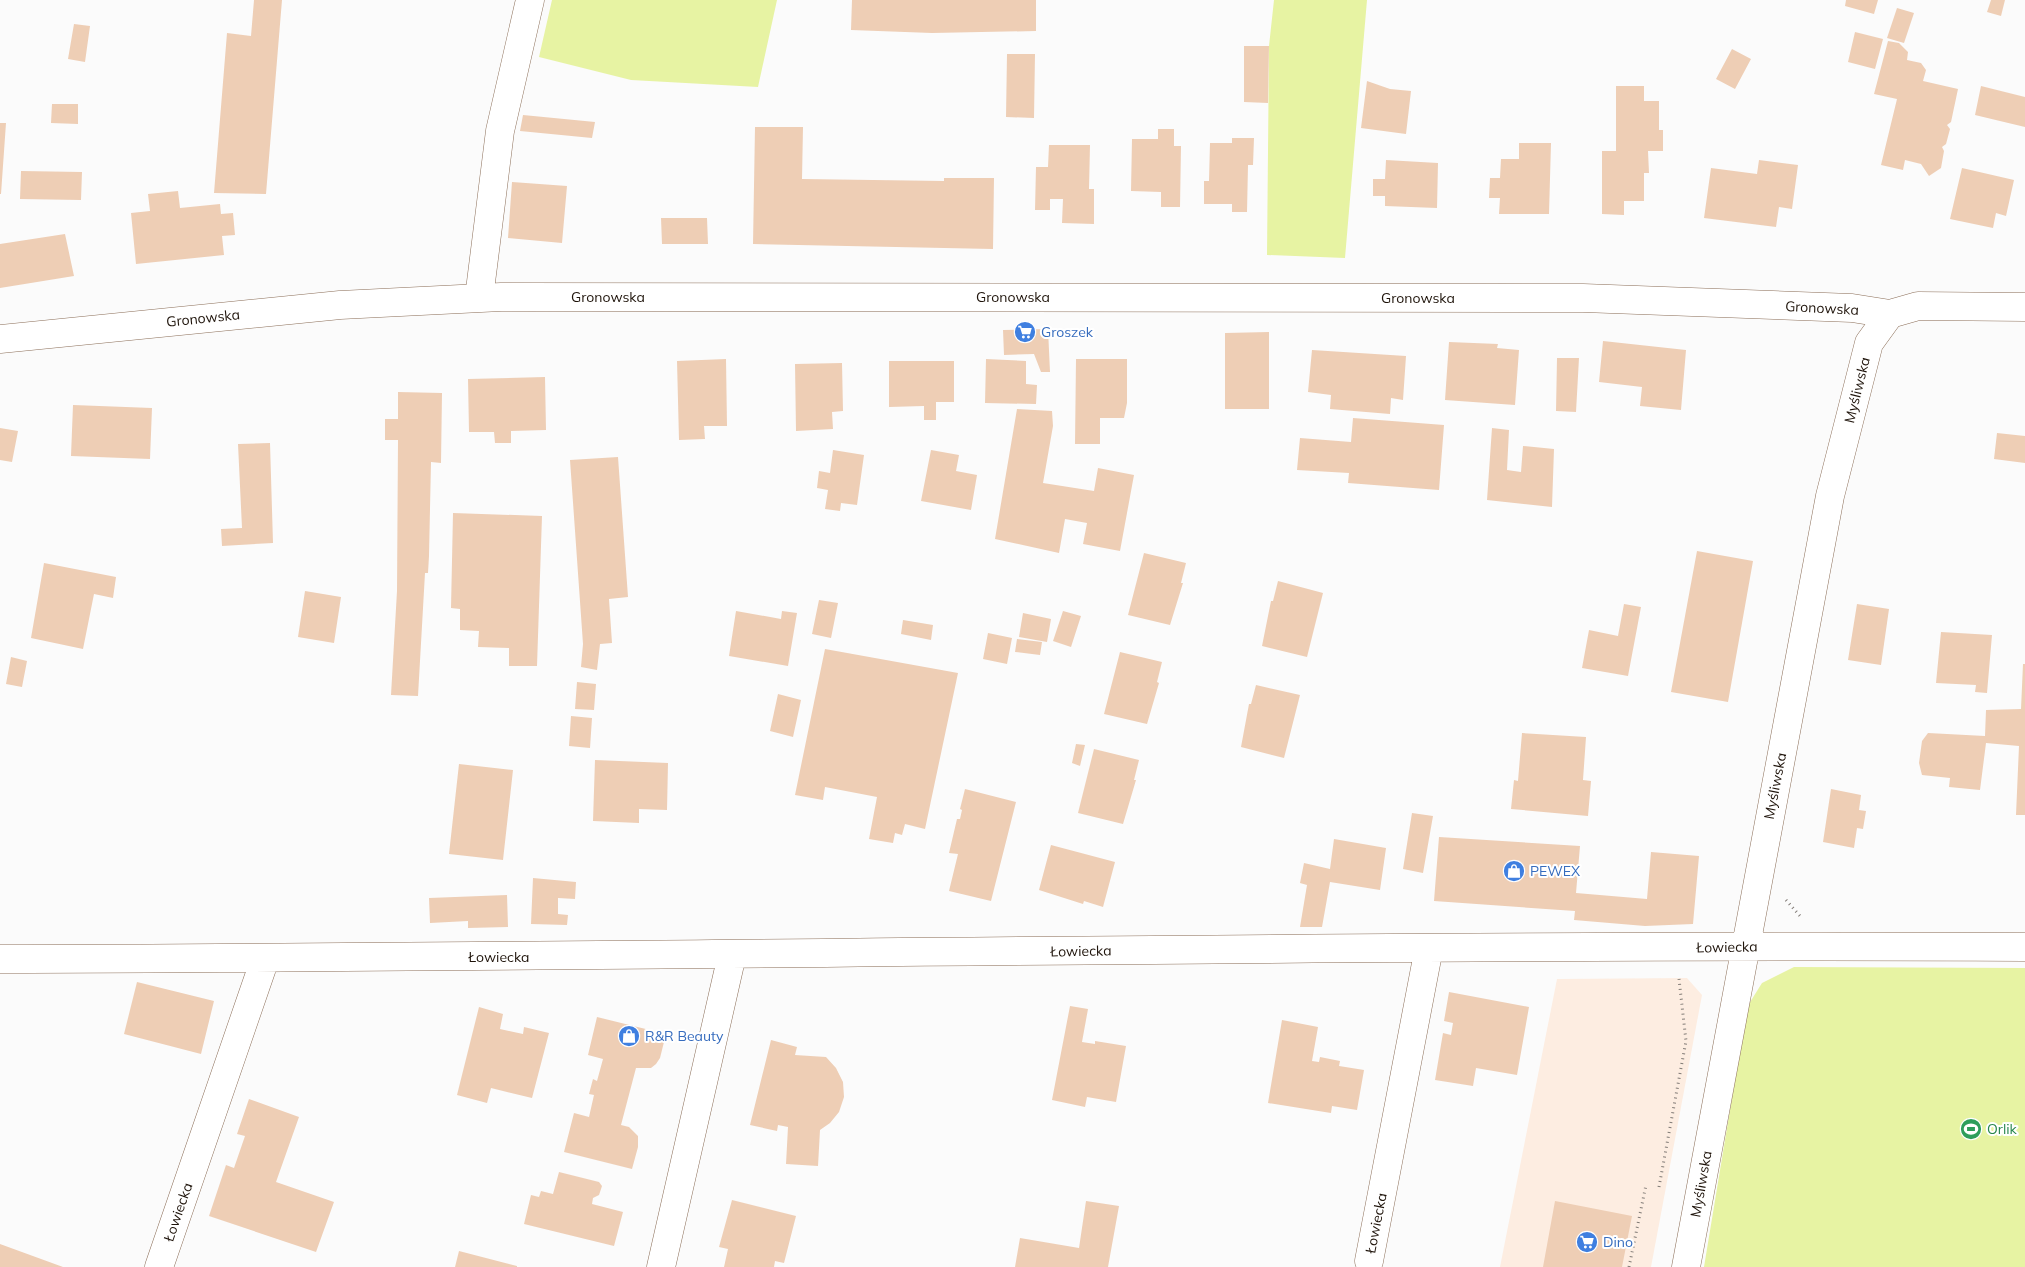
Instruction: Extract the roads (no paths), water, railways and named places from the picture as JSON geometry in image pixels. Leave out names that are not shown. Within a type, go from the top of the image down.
[{"type":"street","points":[[479,298],[500,131],[530,0]]},
{"type":"street","name":"Gronowska","points":[[0,339],[340,304],[479,298],[1583,298],[1852,308],[1890,314],[1918,306],[2025,307]]},
{"type":"street","name":"Myśliwska","points":[[1686,1267],[1830,496],[1868,343],[1890,314]]},
{"type":"street","name":"Łowiecka","points":[[0,959],[265,959],[1745,946],[2025,948]]},
{"type":"street","name":"Łowiecka","points":[[1369,1261],[1429,948]]},
{"type":"street","points":[[662,1267],[732,955]]},
{"type":"street","name":"Łowiecka","points":[[159,1267],[265,959]]},
{"type":"place","name":"Groszek","points":[[1025,332]]},
{"type":"place","name":"PEWEX","points":[[1514,871]]},
{"type":"place","name":"R&R Beauty","points":[[629,1036]]},
{"type":"place","name":"Orlik","points":[[1971,1129]]},
{"type":"place","name":"Dino","points":[[1587,1242]]}]
